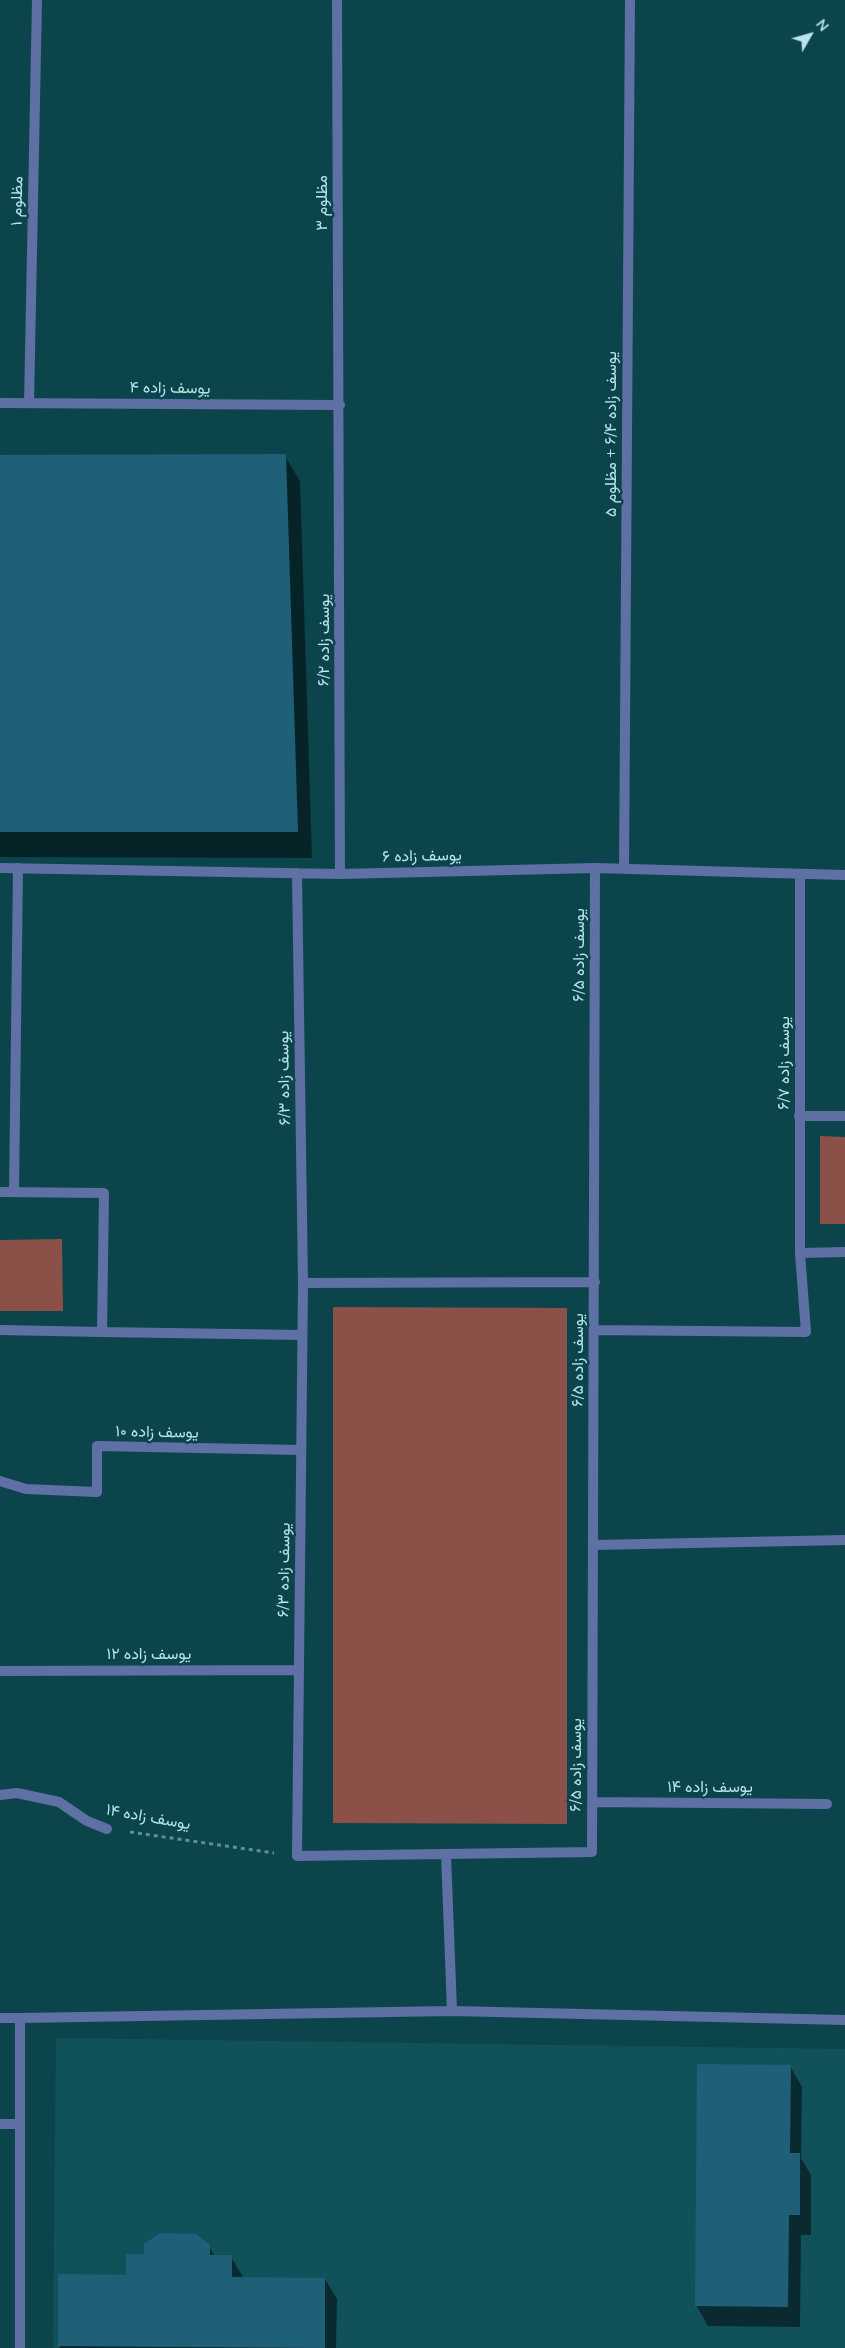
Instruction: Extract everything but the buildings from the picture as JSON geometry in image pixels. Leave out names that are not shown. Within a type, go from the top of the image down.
[{"type":"street","name":"مظلوم ۱","points":[[29,402],[37,0]]},
{"type":"street","name":"مظلوم ۳","points":[[337,0],[340,405]]},
{"type":"street","name":"یوسف زاده ۶/۴ + مظلوم ۵","points":[[624,869],[630,0]]},
{"type":"street","name":"یوسف زاده ۴","points":[[0,403],[340,405]]},
{"type":"street","name":"یوسف زاده ۶/۲","points":[[340,405],[340,874]]},
{"type":"street","name":"یوسف زاده ۶","points":[[0,868],[340,874],[595,868],[845,875]]},
{"type":"street","points":[[14,1192],[18,868]]},
{"type":"street","name":"یوسف زاده ۶/۵","points":[[446,1854],[592,1852],[595,868]]},
{"type":"street","name":"یوسف زاده ۶/۳","points":[[297,873],[303,1283],[297,1856]]},
{"type":"street","name":"یوسف زاده ۶/۷","points":[[594,1330],[806,1332],[800,1253],[800,874]]},
{"type":"street","points":[[800,1116],[845,1116]]},
{"type":"street","points":[[0,1192],[104,1193],[102,1332]]},
{"type":"street","points":[[800,1253],[845,1252]]},
{"type":"street","points":[[303,1283],[595,1282]]},
{"type":"street","points":[[0,1330],[302,1335]]},
{"type":"street","name":"یوسف زاده ۱۰","points":[[0,1481],[26,1489],[97,1492],[97,1446],[301,1450]]},
{"type":"street","points":[[593,1545],[845,1540]]},
{"type":"street","name":"یوسف زاده ۱۲","points":[[0,1671],[299,1670]]},
{"type":"street","name":"یوسف زاده ۱۴","points":[[0,1795],[17,1793],[60,1802],[88,1821],[107,1829]]},
{"type":"street","name":"یوسف زاده ۱۴","points":[[592,1802],[827,1804]]},
{"type":"street","points":[[297,1856],[446,1854],[452,2011]]},
{"type":"street","points":[[0,2018],[452,2011],[845,2020]]},
{"type":"street","points":[[20,2018],[20,2348]]},
{"type":"street","points":[[0,2124],[20,2124]]},
{"type":"path","name":"یوسف زاده ۱۴","points":[[107,1829],[297,1856]]},
{"type":"shaded area","points":[[820,1136],[845,1137],[845,1224],[820,1224]]},
{"type":"shaded area","points":[[62,1239],[63,1311],[0,1311],[0,1240]]},
{"type":"shaded area","points":[[333,1307],[567,1308],[567,1824],[333,1823]]},
{"type":"shaded area","points":[[56,2038],[845,2049],[845,2348],[53,2348]]}]
